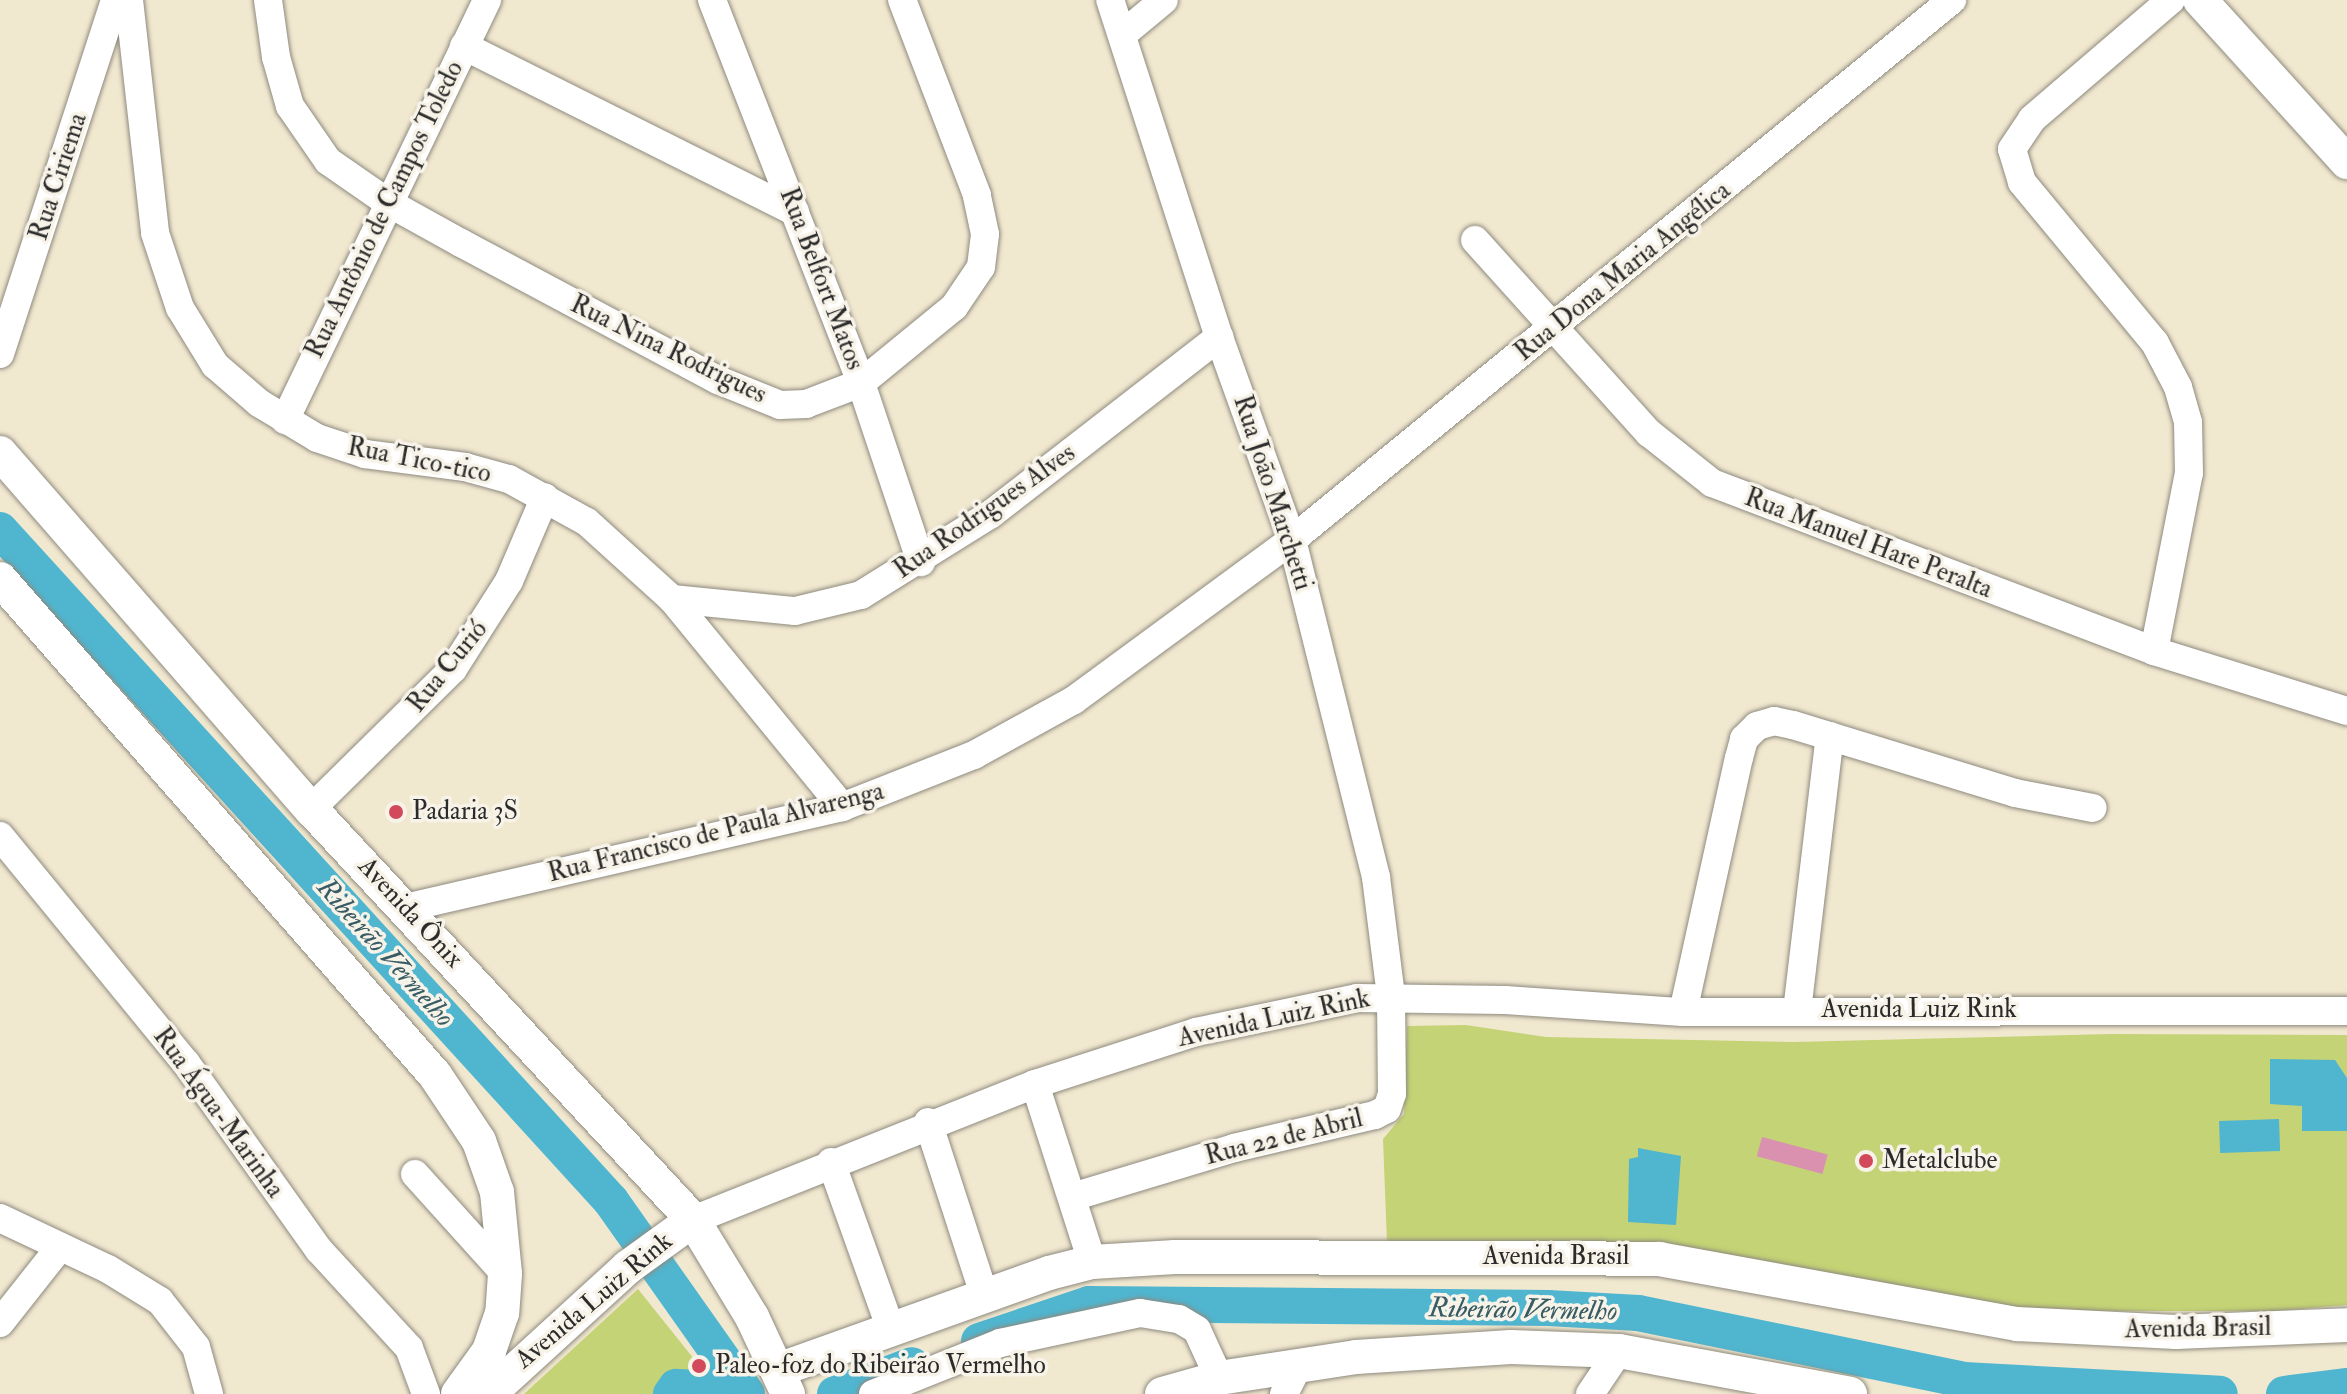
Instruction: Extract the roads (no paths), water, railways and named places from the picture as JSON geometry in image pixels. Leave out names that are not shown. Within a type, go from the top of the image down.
[{"type":"main road","points":[[2200,0],[2347,162]]},
{"type":"main road","name":"Avenida Ônix","points":[[0,453],[311,809],[693,1220],[783,1382]]},
{"type":"main road","points":[[0,579],[435,1075],[491,1168],[505,1274],[493,1341],[458,1394]]},
{"type":"main road","name":"Avenida Luiz Rink","points":[[489,1394],[628,1267],[658,1242],[693,1220]]},
{"type":"main road","name":"Avenida Brasil","points":[[783,1382],[890,1327],[984,1294],[1092,1262],[1175,1257],[1659,1259],[2017,1324],[2176,1332],[2347,1325]]},
{"type":"main road","points":[[1162,1394],[1219,1378],[1291,1380],[1511,1347],[1619,1351],[1850,1394]]},
{"type":"street","name":"Rua Ciriema","points":[[0,354],[115,0]]},
{"type":"street","name":"Rua Tico-tico","points":[[129,0],[155,233],[168,281],[195,339],[215,365],[285,420],[343,447],[465,467],[509,479],[587,522],[672,599],[842,807]]},
{"type":"street","name":"Rua Antônio de Campos Toledo","points":[[285,420],[387,202],[487,0]]},
{"type":"street","name":"Rua Belfort Matos","points":[[712,0],[861,383],[921,562]]},
{"type":"street","name":"Rua Nina Rodrigues","points":[[273,6],[279,68],[299,124],[328,161],[387,202],[754,397],[780,405],[806,404],[861,383],[967,294],[985,253],[977,195],[902,0]]},
{"type":"street","name":"Rua João Marchetti","points":[[1110,0],[1219,337],[1292,540],[1376,877],[1391,996]]},
{"type":"street","points":[[1123,34],[1164,0]]},
{"type":"street","name":"Rua Dona Maria Angélica","points":[[1292,540],[1552,331],[1952,0]]},
{"type":"street","points":[[2154,651],[2189,473],[2188,422],[2178,387],[2155,343],[2022,182],[2012,149],[2032,119],[2171,0]]},
{"type":"street","points":[[464,46],[795,212]]},
{"type":"street","name":"Rua Manuel Hare Peralta","points":[[1475,240],[1552,331],[1649,433],[1712,483],[2154,651],[2347,711]]},
{"type":"street","name":"Rua Rodrigues Alves","points":[[672,599],[795,611],[861,595],[921,562],[991,514],[1219,337]]},
{"type":"street","name":"Rua Curió","points":[[311,809],[405,721],[469,646],[509,581],[545,497]]},
{"type":"street","name":"Rua Francisco de Paula Alvarenga","points":[[405,908],[842,807],[974,755],[1074,700],[1292,540]]},
{"type":"street","points":[[1683,1012],[1744,739],[1774,721],[2015,793],[2093,808]]},
{"type":"street","points":[[1797,1011],[1830,736]]},
{"type":"street","name":"Rua Água-Marinha","points":[[0,836],[186,1063],[311,1240],[409,1348],[426,1394]]},
{"type":"street","name":"Avenida Luiz Rink","points":[[693,1220],[928,1122],[1196,1032],[1298,1009],[1391,996],[1683,1012],[2347,1011]]},
{"type":"street","name":"Rua 22 de Abril","points":[[1072,1197],[1384,1111],[1392,1094],[1391,996]]},
{"type":"street","points":[[1035,1084],[1092,1262]]},
{"type":"street","points":[[928,1122],[984,1294]]},
{"type":"street","points":[[831,1162],[890,1327]]},
{"type":"street","points":[[415,1174],[505,1274]]},
{"type":"street","points":[[0,1218],[160,1301],[196,1347],[209,1394]]},
{"type":"street","points":[[0,1323],[60,1247]]},
{"type":"street","points":[[873,1394],[1000,1343],[1140,1313],[1179,1319],[1197,1330],[1219,1378]]},
{"type":"street","points":[[1590,1394],[1619,1351]]},
{"type":"water","points":[[2270,1059],[2335,1060],[2347,1078],[2347,1131],[2302,1131],[2302,1106],[2270,1104]]},
{"type":"water","points":[[2279,1119],[2280,1151],[2220,1153],[2219,1121]]},
{"type":"water","points":[[1638,1148],[1681,1156],[1676,1225],[1628,1222],[1629,1159],[1638,1157]]},
{"type":"waterway","name":"Ribeirão Vermelho","points":[[0,530],[611,1201],[747,1394]]},
{"type":"waterway","name":"Ribeirão Vermelho","points":[[979,1341],[1089,1304],[1548,1308],[1638,1313],[1964,1380],[2220,1394]]},
{"type":"waterway","name":"Ribeirão Vermelho","points":[[835,1394],[912,1365]]},
{"type":"waterway","points":[[671,1394],[676,1387],[713,1388],[724,1369]]},
{"type":"waterway","name":"Ribeirão Vermelho","points":[[2284,1394],[2347,1386]]},
{"type":"place","name":"Padaria 3S","points":[[396,812]]},
{"type":"place","name":"Metalclube","points":[[1866,1161]]},
{"type":"place","name":"Paleo-foz do Ribeirão Vermelho","points":[[699,1366]]}]
